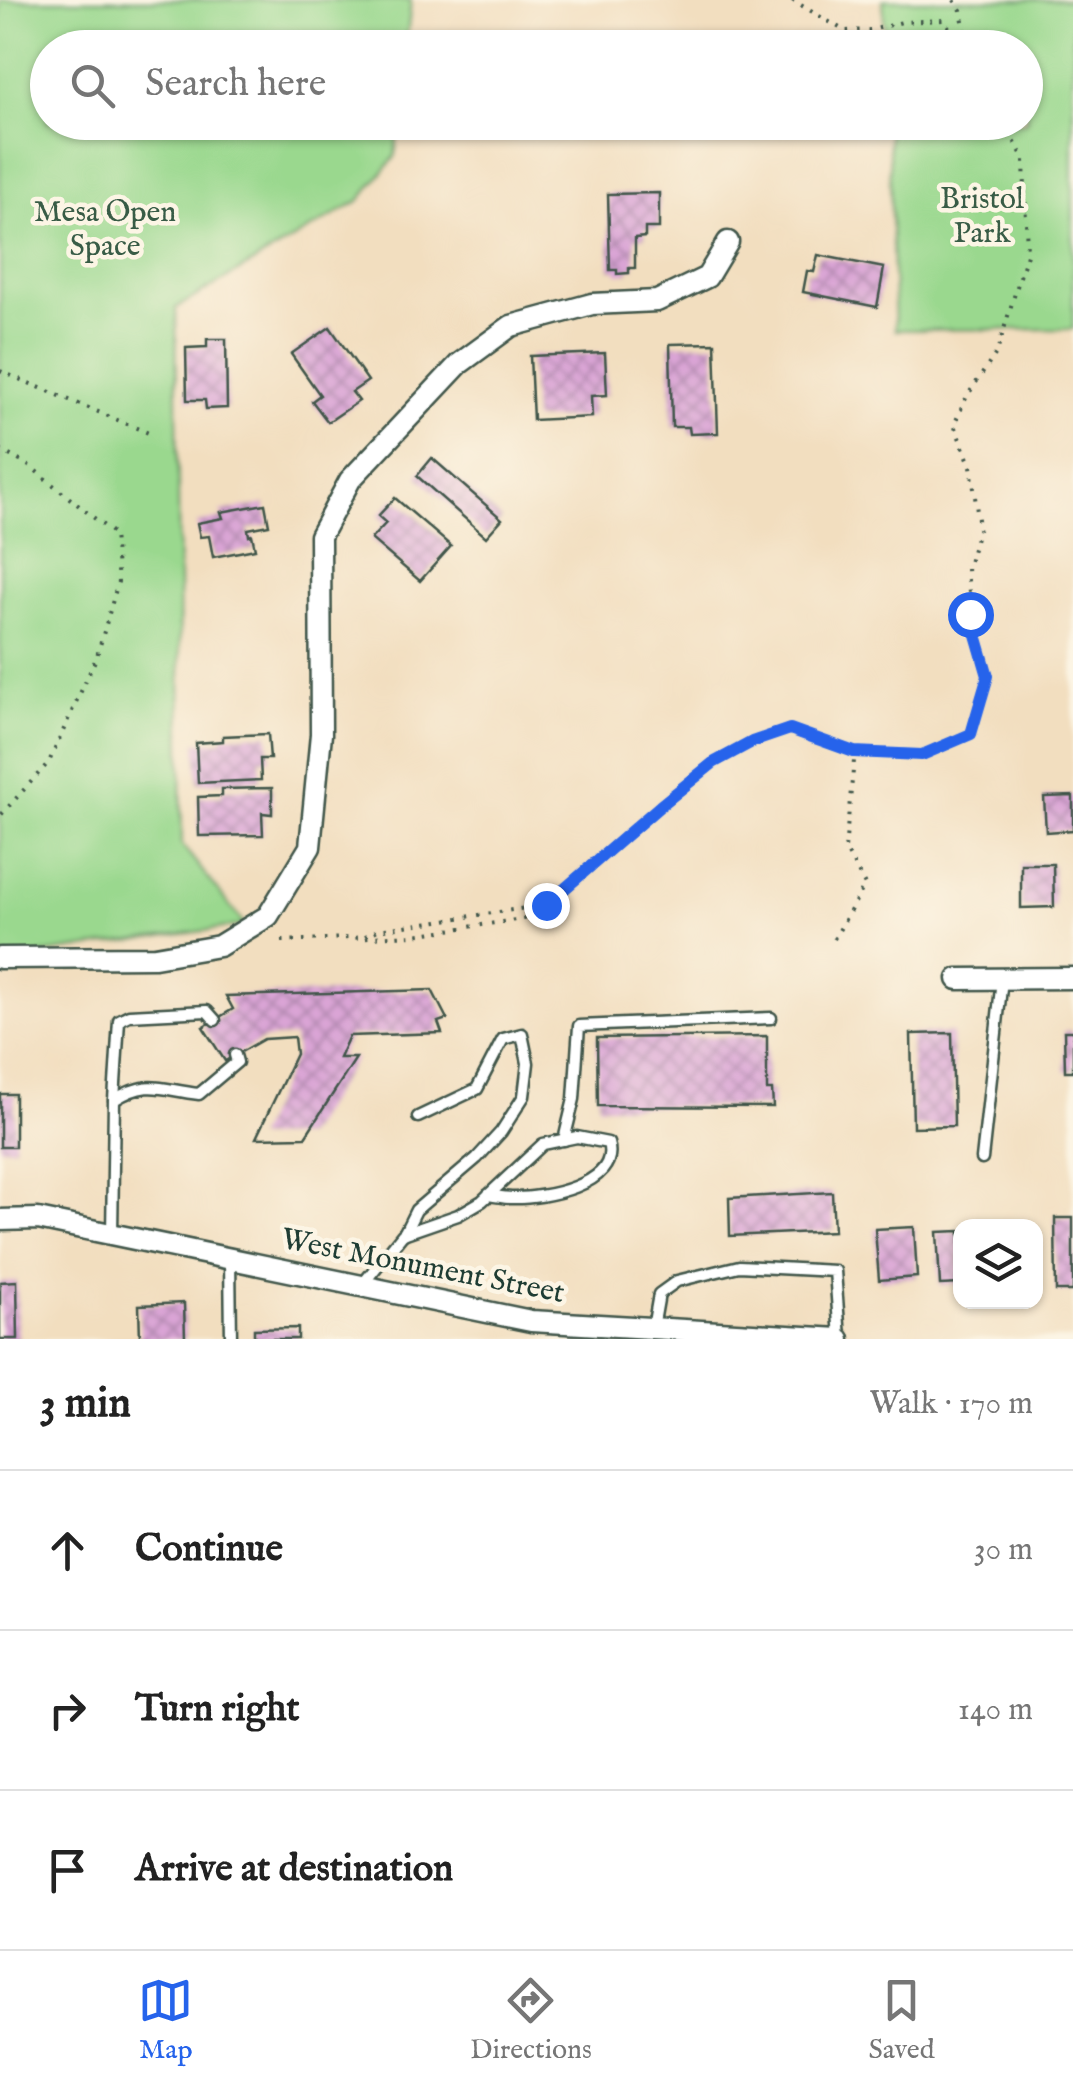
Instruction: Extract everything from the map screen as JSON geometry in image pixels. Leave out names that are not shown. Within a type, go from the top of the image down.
[{"type":"street","points":[[0,958],[156,957],[219,946],[268,916],[310,847],[321,734],[320,536],[350,480],[459,364],[511,326],[592,304],[657,301],[707,277],[728,242]]},
{"type":"street","points":[[958,979],[1073,978]]},
{"type":"street","name":"West Monument Street","points":[[0,1220],[38,1218],[531,1321],[839,1339]]},
{"type":"lane","points":[[982,1159],[1002,979]]},
{"type":"lane","points":[[112,1234],[119,1020],[130,1015],[208,1011],[215,1020]]},
{"type":"lane","points":[[564,1140],[574,1099],[579,1026],[772,1018]]},
{"type":"lane","points":[[361,1286],[403,1234],[416,1210],[502,1132],[524,1096],[528,1062],[522,1034],[504,1039],[476,1089],[418,1116]]},
{"type":"lane","points":[[114,1100],[134,1088],[158,1087],[198,1094],[237,1062],[236,1055]]},
{"type":"lane","points":[[403,1234],[458,1216],[488,1195],[543,1144],[577,1137],[608,1143],[612,1154],[607,1165],[581,1187],[531,1197],[488,1195]]},
{"type":"lane","points":[[230,1258],[231,1339]]},
{"type":"lane","points":[[653,1328],[659,1294],[677,1282],[739,1266],[835,1271],[839,1339]]},
{"type":"path","points":[[792,0],[843,30]]},
{"type":"path","points":[[954,0],[961,10],[963,30]]},
{"type":"path","points":[[872,30],[902,22],[944,20],[952,30]]},
{"type":"path","points":[[362,937],[378,930],[546,905],[713,763],[752,742],[790,729],[854,752],[922,755],[971,734],[988,676],[970,614],[967,570],[979,527],[971,466],[954,425],[967,396],[997,352],[1027,254],[1024,159],[1014,140]]},
{"type":"path","points":[[0,371],[150,434]]},
{"type":"path","points":[[0,450],[31,467],[114,534],[118,582],[97,656],[49,762],[0,816]]},
{"type":"path","points":[[834,939],[865,885],[844,849],[854,752]]},
{"type":"path","points":[[282,940],[414,935],[536,917],[572,888],[572,880]]},
{"type":"green space","name":"Mesa Open Space","points":[[0,0],[411,0],[408,30],[30,30],[30,140],[397,140],[395,157],[360,200],[176,308],[182,845],[245,925],[0,960]]},
{"type":"green space","name":"Bristol Park","points":[[883,0],[1073,0],[1073,329],[895,330],[889,140],[1043,140],[1043,30],[884,30]]},
{"type":"building","points":[[659,193],[659,228],[645,228],[645,237],[635,238],[635,268],[617,274],[617,270],[610,270],[608,194]]},
{"type":"building","points":[[818,255],[884,268],[877,307],[803,292],[807,271],[814,272]]},
{"type":"building","points":[[330,327],[368,381],[352,392],[359,401],[328,422],[312,401],[320,395],[291,354]]},
{"type":"building","points":[[207,339],[226,339],[227,408],[206,409],[205,400],[187,400],[186,348],[207,347]]},
{"type":"building","points":[[715,343],[718,433],[690,434],[689,427],[672,427],[670,344]]},
{"type":"building","points":[[605,353],[607,395],[591,396],[592,417],[533,420],[530,356]]},
{"type":"building","points":[[432,458],[502,519],[486,537],[417,476]]},
{"type":"building","points":[[395,498],[451,546],[420,581],[371,539],[386,523],[378,516]]},
{"type":"building","points":[[265,504],[269,525],[248,529],[255,549],[213,557],[209,536],[200,537],[197,523],[223,518],[221,512]]},
{"type":"building","points":[[268,734],[270,759],[260,759],[261,780],[198,783],[196,743],[223,741],[223,736]]},
{"type":"building","points":[[272,788],[272,814],[262,813],[263,835],[199,836],[198,797],[222,796],[222,789]]},
{"type":"building","points":[[1073,796],[1073,830],[1046,832],[1044,797]]},
{"type":"building","points":[[1021,864],[1053,864],[1054,907],[1021,908]]},
{"type":"building","points":[[432,990],[447,1019],[438,1022],[442,1033],[349,1036],[339,1058],[356,1058],[305,1137],[256,1138],[296,1054],[294,1037],[264,1039],[225,1061],[203,1027],[233,1009],[226,996]]},
{"type":"building","points":[[1064,1031],[1073,1031],[1073,1071],[1065,1071]]},
{"type":"building","points":[[952,1033],[954,1126],[913,1127],[911,1034]]},
{"type":"building","points":[[767,1036],[767,1090],[772,1090],[773,1107],[598,1106],[597,1038]]},
{"type":"building","points":[[0,1094],[15,1094],[15,1147],[0,1147]]},
{"type":"building","points":[[832,1192],[834,1231],[730,1236],[729,1198]]},
{"type":"building","points":[[1055,1218],[1073,1218],[1073,1291],[1056,1291]]},
{"type":"building","points":[[914,1227],[917,1277],[879,1280],[875,1229]]},
{"type":"building","points":[[953,1231],[953,1284],[940,1285],[937,1232]]},
{"type":"building","points":[[17,1281],[18,1339],[0,1339],[0,1282]]},
{"type":"building","points":[[184,1303],[185,1339],[140,1339],[139,1305]]},
{"type":"building","points":[[298,1328],[298,1339],[254,1339],[254,1329]]},
{"type":"route","points":[[546,905],[713,763],[752,742],[790,729],[854,752],[922,755],[971,734],[988,676],[970,614]]}]
